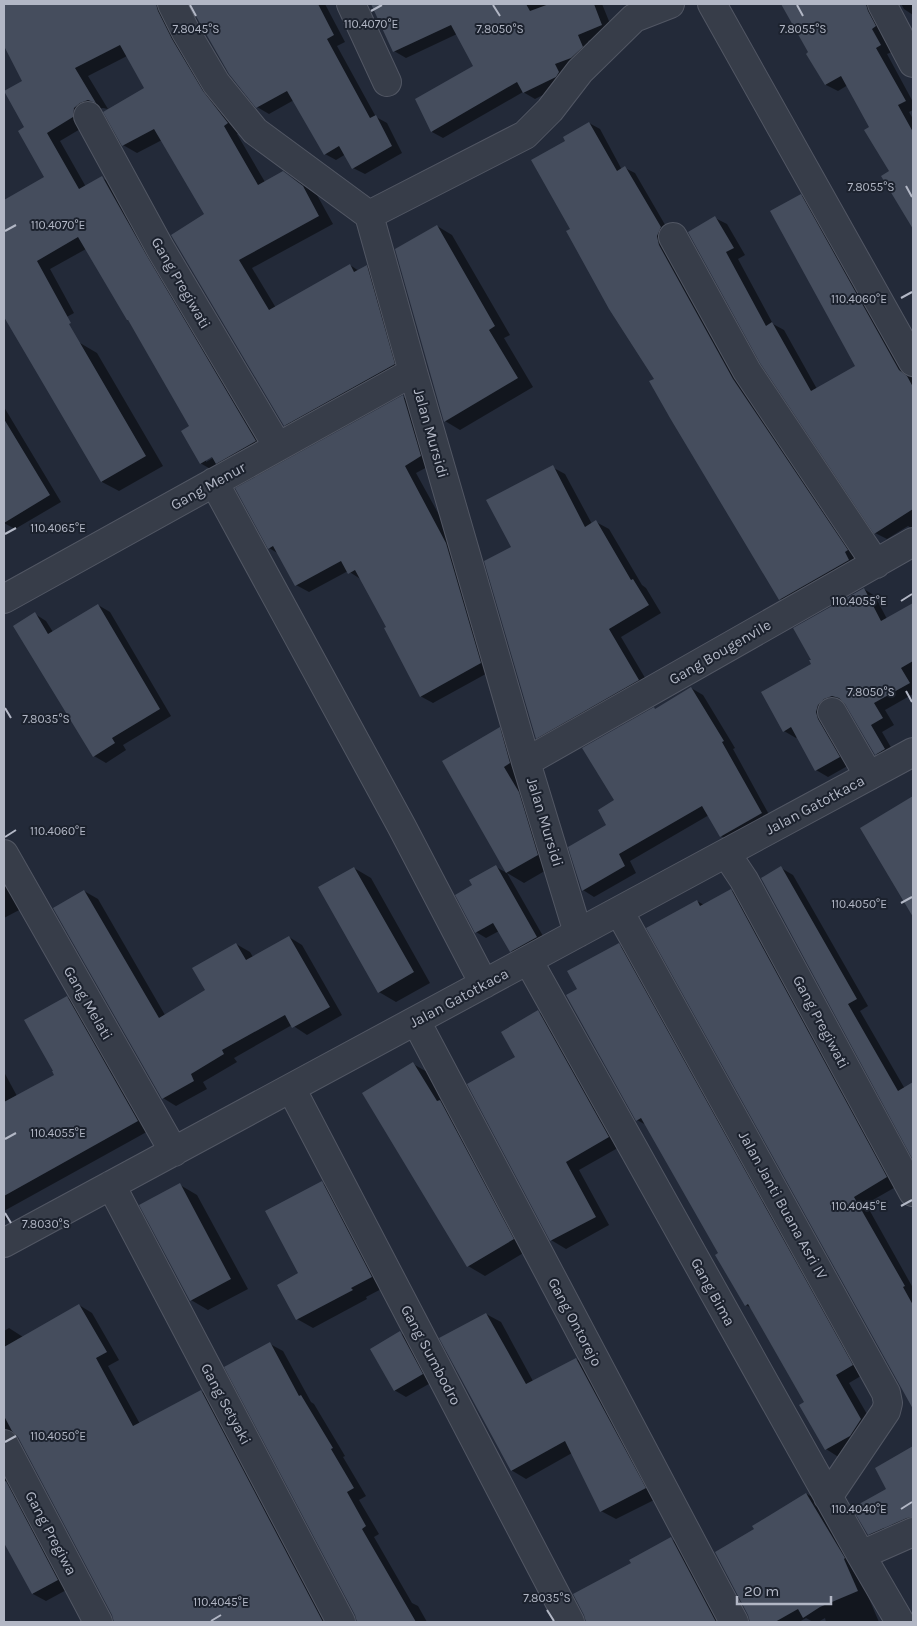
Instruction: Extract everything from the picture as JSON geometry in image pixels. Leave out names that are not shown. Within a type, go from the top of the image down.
[{"type":"street","points":[[172,4],[216,83],[255,131],[369,215],[526,135],[550,110],[630,11],[670,4]]},
{"type":"street","points":[[351,4],[387,82]]},
{"type":"street","points":[[712,4],[913,362]]},
{"type":"street","points":[[882,4],[913,63]]},
{"type":"street","name":"Gang Pregiwati","points":[[88,116],[160,248],[278,447]]},
{"type":"street","name":"Jalan Mursidi","points":[[369,215],[526,762],[578,933]]},
{"type":"street","points":[[673,237],[748,371],[876,564]]},
{"type":"street","name":"Gang Menur","points":[[5,595],[413,372]]},
{"type":"street","points":[[214,482],[402,827],[484,984]]},
{"type":"street","name":"Gang Bougenvile","points":[[526,762],[913,542]]},
{"type":"street","points":[[832,712],[869,776]]},
{"type":"street","name":"Jalan Gatotkaca","points":[[4,1243],[913,752]]},
{"type":"street","name":"Gang Pregiwati","points":[[726,853],[744,880],[913,1192]]},
{"type":"street","name":"Gang Melati","points":[[4,854],[174,1152]]},
{"type":"street","name":"Jalan Janti Buana Asri IV","points":[[619,911],[886,1393],[888,1403],[886,1411],[828,1497]]},
{"type":"street","name":"Gang Bima","points":[[528,960],[828,1497],[900,1622]]},
{"type":"street","name":"Gang Ontorejo","points":[[416,1021],[734,1622]]},
{"type":"street","name":"Gang Sumbodro","points":[[291,1088],[570,1622]]},
{"type":"street","name":"Gang Setyaki","points":[[111,1185],[341,1622]]},
{"type":"street","name":"Gang Pregiwa","points":[[4,1444],[98,1622]]},
{"type":"street","points":[[861,1555],[913,1532]]},
{"type":"building","points":[[4,4],[156,4],[172,39],[203,91],[228,123],[224,126],[258,185],[283,171],[303,186],[319,216],[239,260],[269,310],[350,264],[354,272],[367,265],[395,364],[284,426],[171,235],[204,214],[154,129],[122,146],[103,112],[144,88],[120,45],[75,68],[96,103],[88,100],[80,103],[74,108],[73,117],[47,133],[79,189],[102,176],[256,441],[216,464],[212,457],[200,464],[181,431],[189,426],[78,237],[37,261],[71,323],[69,324],[146,456],[101,482],[4,317],[4,200],[44,177],[18,131],[24,127],[4,91],[22,81],[4,46]]},
{"type":"building","points":[[189,4],[318,4],[334,35],[327,39],[370,118],[376,115],[392,146],[352,169],[339,146],[324,155],[287,91],[256,108],[229,74]]},
{"type":"building","points":[[371,4],[526,4],[530,11],[549,4],[594,4],[602,25],[578,35],[583,47],[571,58],[555,64],[559,72],[556,77],[523,93],[517,82],[431,132],[415,99],[473,66],[451,25],[393,52]]},
{"type":"building","points":[[781,4],[866,4],[876,26],[872,29],[881,45],[876,48],[906,101],[898,105],[913,132],[913,229],[881,176],[889,171],[864,130],[869,127],[841,76],[825,85],[806,54],[808,52]]},
{"type":"building","points":[[589,122],[617,171],[625,166],[661,227],[657,236],[659,245],[733,379],[848,550],[845,552],[849,560],[779,600],[649,381],[654,379],[609,309],[566,231],[570,229],[531,160],[565,141],[563,137]]},
{"type":"building","points":[[801,194],[899,370],[907,376],[913,387],[913,509],[874,534],[760,363],[688,232],[715,216],[734,248],[726,252],[766,326],[772,322],[811,391],[855,366],[770,211]]},
{"type":"building","points":[[437,225],[495,326],[489,330],[518,378],[444,422],[395,249]]},
{"type":"building","points":[[403,395],[421,456],[405,466],[446,543],[481,663],[420,697],[384,628],[386,627],[355,570],[348,574],[341,561],[295,586],[273,546],[268,549],[235,488]]},
{"type":"building","points":[[4,419],[50,495],[4,523]]},
{"type":"building","points":[[553,465],[585,527],[596,520],[631,580],[633,579],[649,605],[609,629],[639,680],[536,739],[484,561],[511,547],[486,500]]},
{"type":"building","points":[[864,588],[881,621],[913,603],[913,661],[901,668],[910,683],[874,703],[883,718],[871,725],[885,749],[875,755],[845,704],[839,698],[832,696],[824,699],[818,705],[816,712],[818,719],[840,757],[815,771],[791,727],[783,732],[761,692],[811,664],[809,660],[811,660],[793,628]]},
{"type":"building","points":[[98,604],[160,709],[112,738],[115,743],[93,757],[13,626],[35,612],[48,634]]},
{"type":"building","points":[[691,687],[724,741],[722,742],[762,813],[720,837],[702,806],[619,854],[625,866],[582,891],[568,847],[606,825],[598,810],[614,800],[582,748],[654,707],[655,709]]},
{"type":"building","points":[[500,727],[510,763],[504,767],[519,792],[538,855],[506,873],[442,761]]},
{"type":"building","points":[[913,796],[913,917],[860,828]]},
{"type":"building","points":[[496,865],[537,937],[510,952],[493,923],[475,933],[455,895],[472,885],[469,880]]},
{"type":"building","points":[[781,866],[857,999],[848,1004],[898,1091],[913,1082],[913,1160],[761,878]]},
{"type":"building","points":[[354,867],[414,972],[378,993],[318,887]]},
{"type":"building","points":[[731,889],[887,1177],[854,1197],[905,1286],[903,1287],[913,1305],[913,1409],[646,928],[697,900],[700,906]]},
{"type":"building","points":[[84,890],[159,1018],[205,990],[192,968],[236,943],[246,960],[289,936],[330,1007],[292,1028],[285,1015],[222,1050],[224,1054],[191,1074],[194,1081],[162,1099],[53,908]]},
{"type":"building","points":[[619,943],[853,1365],[836,1375],[861,1419],[850,1436],[825,1450],[799,1405],[804,1402],[748,1304],[745,1306],[715,1255],[718,1253],[641,1118],[636,1121],[566,995],[577,989],[567,971]]},
{"type":"building","points":[[67,996],[138,1121],[4,1196],[4,1102],[54,1075],[24,1020]]},
{"type":"building","points":[[538,1010],[609,1137],[566,1162],[596,1217],[550,1241],[467,1084],[515,1057],[501,1032]]},
{"type":"building","points":[[413,1062],[437,1101],[440,1100],[514,1239],[467,1267],[362,1093]]},
{"type":"building","points":[[322,1181],[372,1277],[351,1288],[353,1290],[296,1320],[277,1285],[298,1273],[265,1211]]},
{"type":"building","points":[[180,1183],[231,1279],[190,1301],[139,1205]]},
{"type":"building","points":[[79,1304],[107,1352],[96,1358],[133,1426],[201,1390],[323,1622],[114,1622],[18,1437],[12,1431],[4,1416],[4,1347]]},
{"type":"building","points":[[486,1313],[526,1384],[576,1358],[646,1488],[600,1512],[565,1441],[511,1471],[439,1338]]},
{"type":"building","points":[[400,1331],[423,1374],[394,1391],[370,1349]]},
{"type":"building","points":[[270,1342],[299,1396],[301,1395],[333,1448],[331,1449],[354,1488],[347,1492],[366,1526],[362,1529],[416,1622],[357,1622],[224,1367]]},
{"type":"building","points":[[913,1446],[913,1517],[868,1535],[852,1508],[886,1489],[875,1468]]},
{"type":"building","points":[[6,1481],[58,1580],[32,1594],[4,1543],[4,1482]]},
{"type":"building","points":[[806,1493],[845,1558],[858,1591],[820,1607],[803,1618],[798,1609],[775,1622],[750,1622],[715,1552],[754,1529],[752,1526]]},
{"type":"building","points":[[671,1537],[716,1622],[586,1622],[573,1594],[631,1563],[629,1560]]}]
